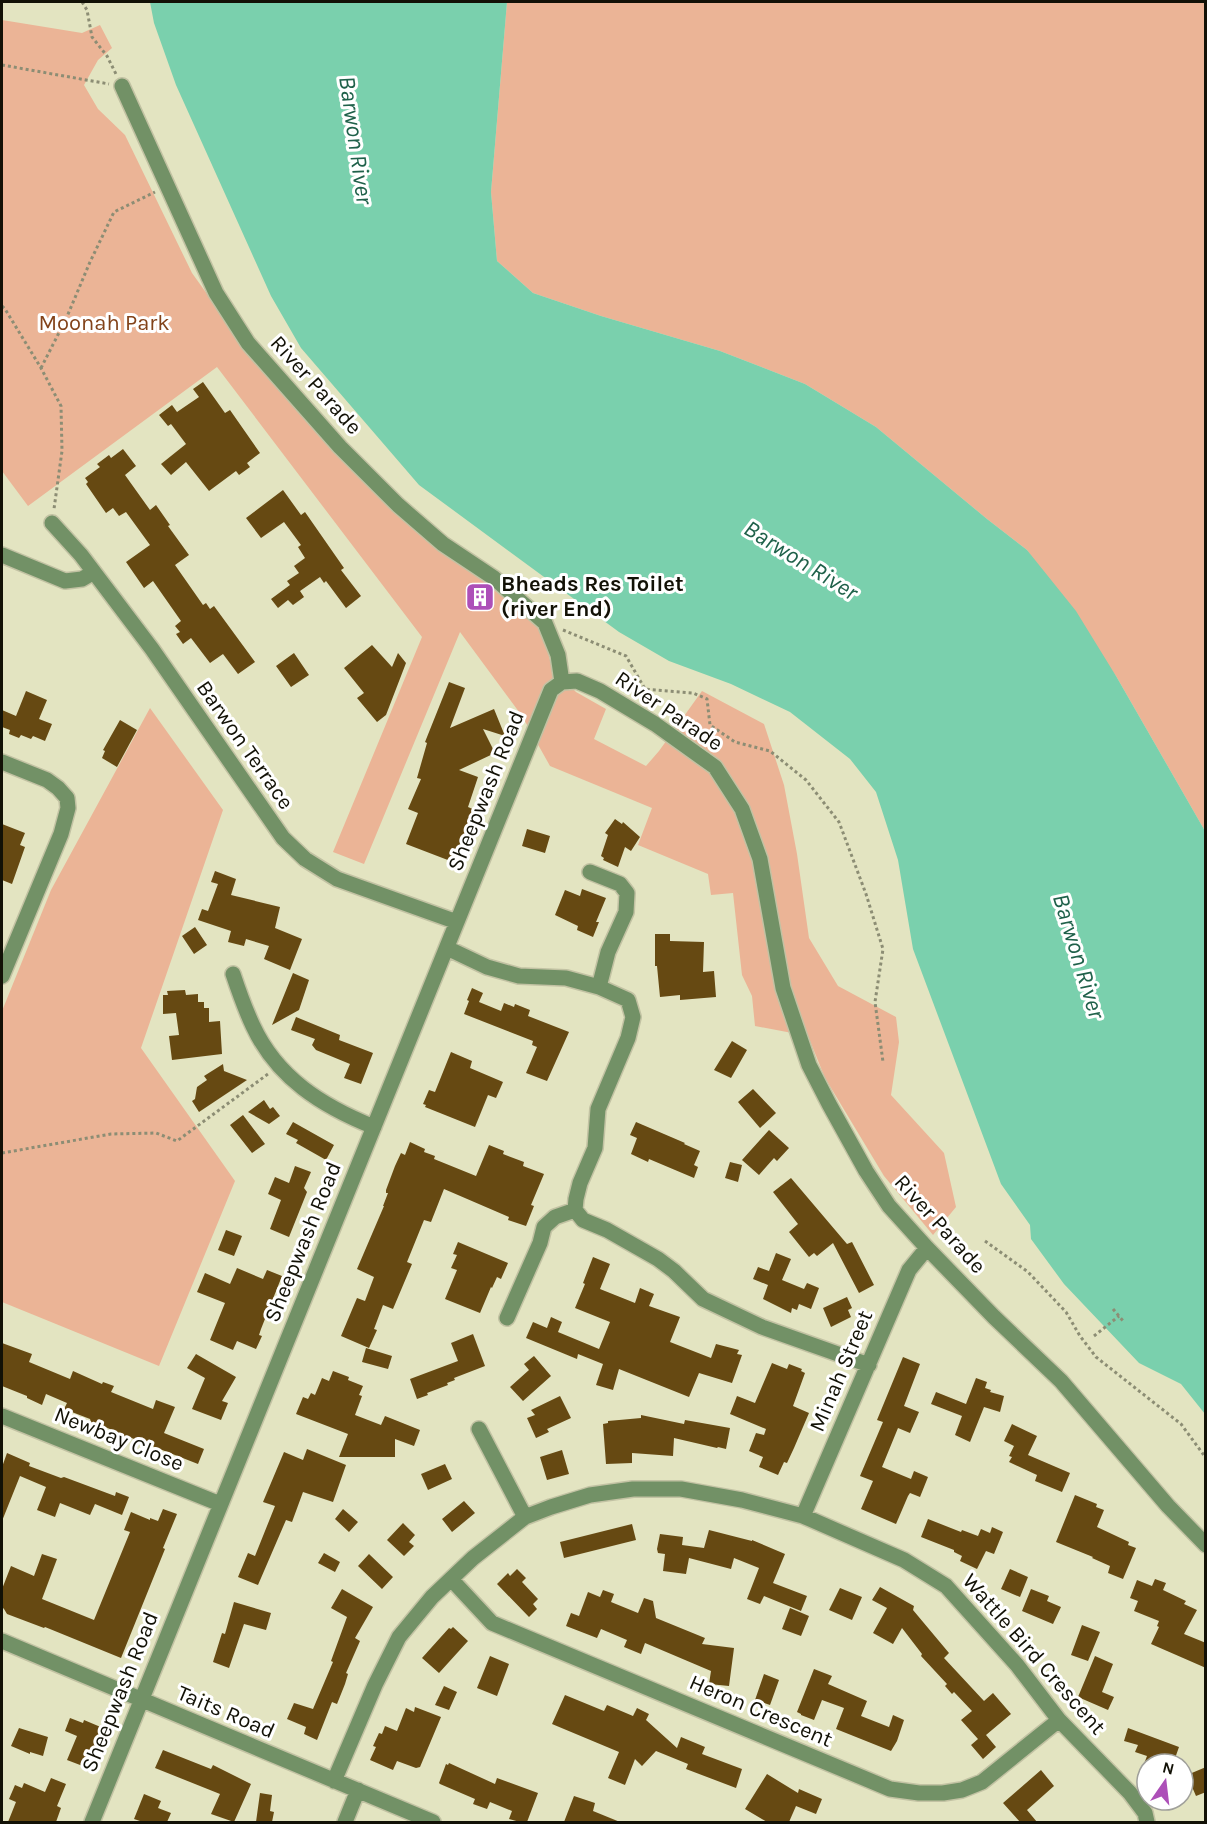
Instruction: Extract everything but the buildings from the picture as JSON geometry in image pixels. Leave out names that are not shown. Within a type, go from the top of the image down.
[{"type":"street","name":"River Parade","points":[[122,86],[216,293],[248,343],[286,387],[340,447],[398,505],[443,544],[494,578],[545,623],[558,655],[562,682],[577,681],[600,691],[655,724],[715,767],[742,809],[760,859],[783,988],[809,1065],[866,1171],[889,1206],[927,1248],[1061,1382],[1168,1506],[1206,1545]]},
{"type":"street","name":"Barwon Terrace","points":[[52,523],[81,555],[152,649],[283,838],[305,860],[338,879],[457,922]]},
{"type":"street","points":[[2,555],[65,581],[82,579],[94,572]]},
{"type":"street","name":"Sheepwash Road","points":[[92,1822],[551,690],[562,682]]},
{"type":"street","points":[[2,762],[46,780],[58,788],[67,798],[68,808],[61,834],[2,976]]},
{"type":"street","points":[[590,872],[620,884],[627,893],[626,912],[608,952],[599,987]]},
{"type":"street","points":[[447,948],[487,967],[519,976],[566,978],[599,987],[628,1000],[633,1017],[628,1038],[598,1110],[595,1148],[579,1183],[575,1210],[583,1220],[607,1230],[658,1259],[703,1299],[762,1327],[869,1365]]},
{"type":"street","points":[[233,974],[254,1027],[265,1048],[280,1066],[302,1089],[326,1105],[374,1127]]},
{"type":"street","points":[[507,1318],[540,1243],[544,1227],[555,1217],[575,1210]]},
{"type":"street","name":"Minah Street","points":[[803,1516],[909,1270],[927,1248]]},
{"type":"street","name":"Newbay Close","points":[[2,1416],[220,1504]]},
{"type":"street","points":[[478,1429],[525,1517]]},
{"type":"street","name":"Wattle Bird Crescent","points":[[334,1781],[375,1685],[399,1637],[432,1598],[473,1558],[525,1517],[552,1507],[590,1495],[633,1489],[681,1489],[742,1500],[803,1516],[904,1560],[946,1586],[1017,1665],[1059,1720],[1130,1793],[1145,1813],[1148,1822]]},
{"type":"street","name":"Heron Crescent","points":[[451,1579],[492,1623],[890,1789],[943,1793],[962,1790],[982,1782],[1059,1720]]},
{"type":"street","name":"Taits Road","points":[[2,1641],[433,1822]]},
{"type":"street","points":[[345,1822],[358,1791]]},
{"type":"path","points":[[82,2],[87,10],[92,37],[107,56],[122,86]]},
{"type":"path","points":[[2,65],[122,86]]},
{"type":"path","points":[[40,368],[66,319],[114,212],[167,186]]},
{"type":"path","points":[[2,306],[61,406],[62,451],[52,523]]},
{"type":"path","points":[[545,623],[626,656],[645,689],[693,693],[707,699],[710,725],[735,742],[770,751],[806,780],[839,822],[866,894],[883,949],[875,1002],[883,1062]]},
{"type":"path","points":[[2,1153],[111,1134],[156,1132],[177,1141],[280,1066]]},
{"type":"path","points":[[985,1241],[1028,1272],[1066,1312],[1080,1336],[1096,1356],[1181,1424],[1206,1458]]},
{"type":"path","points":[[1113,1309],[1124,1322]]},
{"type":"path","points":[[1094,1336],[1119,1316]]},
{"type":"green space","points":[[507,2],[1205,2],[1205,831],[1116,676],[1027,550],[876,427],[805,384],[720,351],[601,316],[533,293],[497,261],[491,192]]},
{"type":"green space","name":"Moonah Park","points":[[2,20],[82,33],[100,25],[112,48],[98,60],[84,85],[98,109],[125,135],[192,273],[243,344],[451,555],[542,629],[552,668],[576,692],[606,709],[594,739],[646,766],[702,691],[764,724],[784,785],[809,938],[838,986],[896,1017],[899,1042],[891,1095],[944,1153],[956,1207],[933,1235],[884,1176],[825,1078],[808,1036],[755,1026],[752,996],[742,975],[733,893],[711,895],[708,874],[638,845],[652,808],[550,766],[522,716],[460,632],[364,864],[333,852],[422,637],[217,367],[28,506],[2,471]]},
{"type":"green space","points":[[150,708],[223,810],[141,1048],[235,1181],[159,1366],[2,1302],[2,1011],[51,890]]},
{"type":"water","name":"Barwon River","points":[[150,2],[507,2],[491,192],[497,261],[533,293],[601,316],[720,351],[805,384],[876,427],[1027,550],[1076,611],[1205,831],[1205,1414],[1181,1384],[1139,1363],[1064,1284],[1031,1239],[1030,1225],[1001,1184],[913,949],[898,860],[876,792],[850,759],[790,712],[731,684],[669,661],[619,632],[419,485],[301,348],[271,296],[176,85],[154,23]]},
{"type":"place","name":"Bheads Res Toilet (river End)","points":[[480,597]]}]
